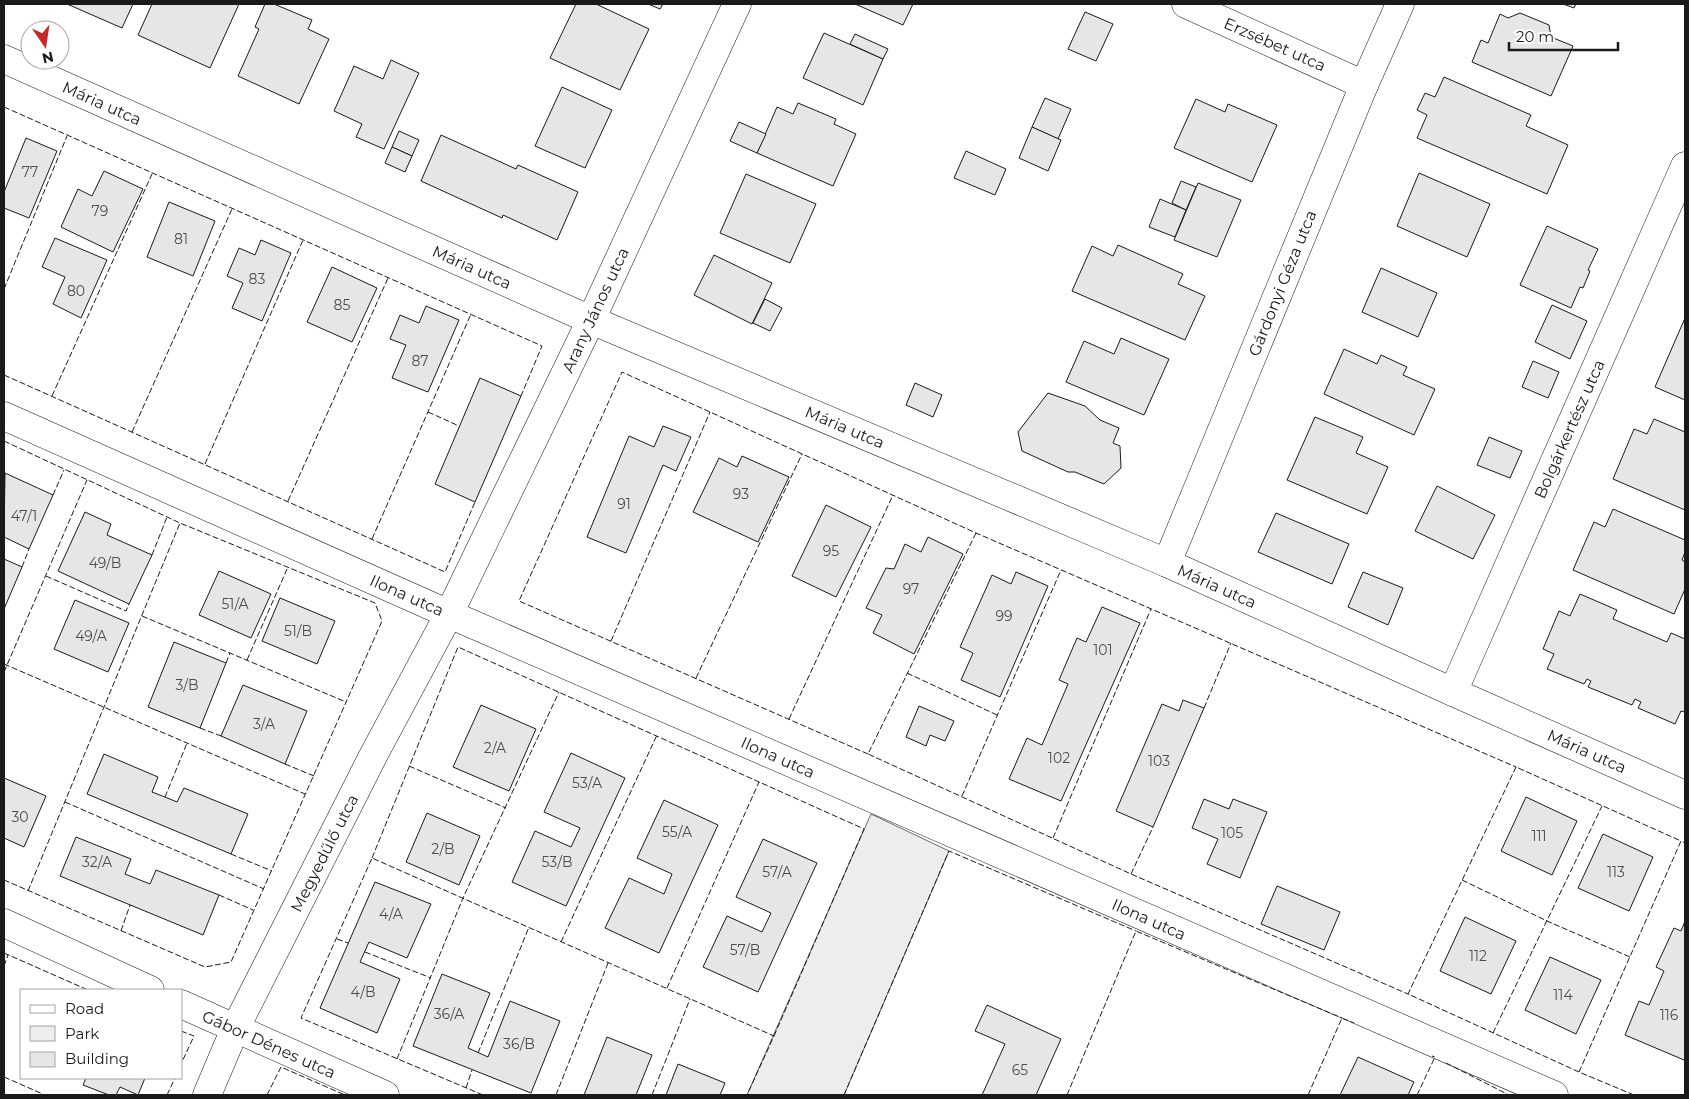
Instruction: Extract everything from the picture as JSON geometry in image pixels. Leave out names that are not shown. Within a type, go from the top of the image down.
[{"type":"street","name":"Arany János utca","points":[[449,614],[591,320],[736,4]]},
{"type":"street","name":"Erzsébet utca","points":[[1186,4],[1364,85]]},
{"type":"street","name":"Gárdonyi Géza utca","points":[[1167,563],[1364,85],[1400,4]]},
{"type":"street","name":"Mária utca","points":[[4,59],[591,320],[1167,563],[1685,795]]},
{"type":"street","name":"Bolgárkertész utca","points":[[1453,692],[1685,166]]},
{"type":"street","name":"Ilona utca","points":[[4,416],[449,614],[1551,1095]]},
{"type":"street","name":"Megyedűlő utca","points":[[206,1095],[235,1029],[368,765],[449,614]]},
{"type":"street","points":[[4,923],[148,989]]},
{"type":"street","name":"Gábor Dénes utca","points":[[182,1004],[385,1095]]},
{"type":"green space","points":[[871,814],[949,851],[844,1095],[747,1095]]},
{"type":"building","points":[[67,4],[133,4],[122,28]]},
{"type":"building","points":[[152,4],[239,4],[210,68],[138,35]]},
{"type":"building","points":[[265,4],[274,4],[312,20],[308,29],[329,39],[299,104],[238,76],[259,29],[255,27]]},
{"type":"building","points":[[576,4],[596,4],[649,29],[620,90],[550,58]]},
{"type":"building","points":[[648,4],[663,4],[660,9]]},
{"type":"building","points":[[855,4],[913,4],[903,25]]},
{"type":"building","points":[[1563,4],[1576,4],[1574,8]]},
{"type":"building","points":[[1085,12],[1113,24],[1096,61],[1068,49]]},
{"type":"building","points":[[1520,13],[1549,25],[1551,37],[1573,46],[1551,96],[1472,62],[1481,40],[1488,43],[1500,14],[1508,18]]},
{"type":"building","points":[[824,33],[883,59],[863,105],[803,78]]},
{"type":"building","points":[[855,34],[888,49],[883,59],[850,44]]},
{"type":"building","points":[[391,60],[419,73],[384,149],[356,137],[362,124],[334,111],[354,66],[383,79]]},
{"type":"building","points":[[1444,77],[1531,115],[1526,126],[1568,145],[1547,194],[1417,138],[1427,115],[1417,110],[1425,93],[1435,97]]},
{"type":"building","points":[[562,87],[612,110],[585,168],[535,146]]},
{"type":"building","points":[[1045,98],[1071,109],[1058,139],[1032,127]]},
{"type":"building","points":[[1196,99],[1225,112],[1228,104],[1277,125],[1252,182],[1174,148]]},
{"type":"building","points":[[798,103],[836,119],[834,124],[856,134],[833,186],[757,153],[777,107],[793,114]]},
{"type":"building","points":[[739,122],[766,134],[757,153],[730,141]]},
{"type":"building","points":[[1032,127],[1061,140],[1048,171],[1019,158]]},
{"type":"building","points":[[399,131],[419,140],[412,156],[392,147]]},
{"type":"building","points":[[441,135],[516,169],[518,165],[578,192],[557,240],[503,215],[502,218],[421,181]]},
{"type":"building","points":[[26,138],[57,151],[29,218],[4,208],[4,192]]},
{"type":"building","points":[[392,147],[412,156],[405,172],[385,163]]},
{"type":"building","points":[[966,151],[1006,169],[995,195],[954,178]]},
{"type":"building","points":[[104,171],[143,189],[113,252],[61,227],[78,189],[92,196]]},
{"type":"building","points":[[1419,173],[1490,204],[1467,257],[1397,226]]},
{"type":"building","points":[[746,174],[816,204],[790,263],[720,233]]},
{"type":"building","points":[[1181,181],[1196,187],[1186,210],[1172,203]]},
{"type":"building","points":[[1198,183],[1241,200],[1217,257],[1174,240]]},
{"type":"building","points":[[1160,199],[1186,210],[1175,237],[1149,227]]},
{"type":"building","points":[[169,202],[215,221],[193,276],[147,257]]},
{"type":"building","points":[[1547,226],[1598,249],[1588,270],[1590,271],[1583,288],[1580,287],[1571,308],[1520,285]]},
{"type":"building","points":[[55,238],[107,260],[81,318],[53,304],[65,277],[42,267]]},
{"type":"building","points":[[261,240],[291,253],[262,321],[232,308],[243,283],[227,276],[239,248],[255,255]]},
{"type":"building","points":[[1118,245],[1183,274],[1178,284],[1205,296],[1185,340],[1072,291],[1092,246],[1113,256]]},
{"type":"building","points":[[714,255],[772,283],[752,324],[694,295]]},
{"type":"building","points":[[332,267],[377,288],[352,342],[307,322]]},
{"type":"building","points":[[1381,268],[1437,293],[1418,337],[1362,312]]},
{"type":"building","points":[[765,299],[782,308],[770,331],[753,323]]},
{"type":"building","points":[[1552,305],[1587,321],[1570,359],[1535,342]]},
{"type":"building","points":[[426,306],[459,320],[428,392],[392,378],[406,345],[390,339],[400,315],[419,323]]},
{"type":"building","points":[[1685,318],[1685,400],[1655,387]]},
{"type":"building","points":[[1121,338],[1169,359],[1144,415],[1066,382],[1084,341],[1114,354]]},
{"type":"building","points":[[1344,349],[1377,364],[1381,355],[1407,367],[1403,375],[1435,389],[1414,435],[1324,394]]},
{"type":"building","points":[[1533,361],[1559,372],[1548,398],[1522,387]]},
{"type":"building","points":[[480,378],[521,396],[475,502],[435,484]]},
{"type":"building","points":[[915,383],[942,395],[933,417],[906,405]]},
{"type":"building","points":[[1048,393],[1085,406],[1100,420],[1119,428],[1113,443],[1120,446],[1121,468],[1104,484],[1075,472],[1068,472],[1022,451],[1018,432]]},
{"type":"building","points":[[1315,417],[1363,437],[1356,453],[1388,467],[1367,514],[1287,480]]},
{"type":"building","points":[[1654,419],[1685,432],[1685,510],[1613,479],[1634,429],[1647,434]]},
{"type":"building","points":[[663,426],[691,437],[676,471],[663,465],[626,553],[587,537],[629,436],[654,447]]},
{"type":"building","points":[[1489,437],[1522,451],[1510,478],[1477,465]]},
{"type":"building","points":[[742,456],[789,477],[758,542],[693,512],[719,458],[737,467]]},
{"type":"building","points":[[5,473],[53,495],[29,549],[4,537]]},
{"type":"building","points":[[1437,486],[1495,515],[1473,559],[1415,531]]},
{"type":"building","points":[[826,505],[871,527],[836,597],[792,576]]},
{"type":"building","points":[[1613,509],[1685,540],[1685,552],[1682,560],[1685,562],[1685,589],[1674,614],[1573,570],[1594,522],[1605,527]]},
{"type":"building","points":[[85,512],[111,524],[107,535],[152,555],[129,604],[58,571]]},
{"type":"building","points":[[1276,513],[1349,544],[1332,584],[1258,552]]},
{"type":"building","points":[[928,537],[963,554],[914,654],[873,633],[882,615],[866,608],[886,568],[894,569],[905,544],[921,552]]},
{"type":"building","points":[[4,559],[22,567],[4,609]]},
{"type":"building","points":[[219,571],[271,594],[251,638],[199,615]]},
{"type":"building","points":[[1016,572],[1048,586],[1000,697],[961,680],[973,653],[960,647],[992,575],[1011,584]]},
{"type":"building","points":[[1363,572],[1403,588],[1388,625],[1348,607]]},
{"type":"building","points":[[1580,594],[1617,610],[1613,619],[1667,642],[1671,633],[1685,639],[1685,712],[1681,711],[1675,724],[1638,708],[1641,702],[1635,699],[1632,705],[1588,687],[1591,681],[1587,679],[1584,684],[1547,669],[1554,654],[1543,649],[1559,611],[1570,616]]},
{"type":"building","points":[[280,598],[335,621],[317,664],[262,641]]},
{"type":"building","points":[[75,600],[129,623],[108,672],[54,649]]},
{"type":"building","points":[[1102,607],[1140,623],[1061,801],[1009,779],[1027,738],[1042,745],[1068,684],[1059,680],[1077,638],[1086,642]]},
{"type":"building","points":[[174,642],[226,663],[200,728],[148,707]]},
{"type":"building","points":[[243,685],[307,711],[285,764],[221,736]]},
{"type":"building","points":[[1183,700],[1204,708],[1153,827],[1116,811],[1162,704],[1179,711]]},
{"type":"building","points":[[481,705],[536,729],[509,791],[453,767]]},
{"type":"building","points":[[919,706],[954,721],[945,741],[930,735],[926,746],[906,737]]},
{"type":"building","points":[[571,753],[625,778],[566,906],[512,882],[535,831],[571,847],[580,828],[544,812]]},
{"type":"building","points":[[104,754],[158,777],[152,792],[177,802],[184,788],[248,814],[231,854],[87,794]]},
{"type":"building","points":[[4,778],[46,796],[24,847],[4,838]]},
{"type":"building","points":[[1526,797],[1577,821],[1552,875],[1501,851]]},
{"type":"building","points":[[1204,799],[1229,809],[1233,799],[1267,812],[1240,878],[1207,864],[1218,839],[1192,828]]},
{"type":"building","points":[[664,800],[718,825],[659,953],[605,928],[629,878],[664,894],[672,874],[637,858]]},
{"type":"building","points":[[427,813],[480,836],[459,885],[406,862]]},
{"type":"building","points":[[1603,834],[1653,857],[1629,911],[1578,888]]},
{"type":"building","points":[[76,837],[131,859],[125,874],[150,884],[156,870],[219,895],[203,935],[60,876]]},
{"type":"building","points":[[763,839],[817,863],[758,992],[703,967],[727,916],[762,932],[771,913],[736,897]]},
{"type":"building","points":[[375,882],[431,904],[407,958],[369,942],[360,962],[400,979],[377,1033],[320,1008]]},
{"type":"building","points":[[1277,886],[1340,912],[1324,950],[1261,924]]},
{"type":"building","points":[[1465,917],[1516,941],[1491,994],[1440,971]]},
{"type":"building","points":[[1685,921],[1684,1060],[1625,1035],[1639,1001],[1649,1005],[1664,971],[1656,967],[1674,928],[1681,931]]},
{"type":"building","points":[[1550,957],[1601,980],[1576,1034],[1525,1010]]},
{"type":"building","points":[[442,974],[490,993],[468,1048],[488,1057],[510,1001],[560,1021],[531,1093],[413,1046]]},
{"type":"building","points":[[987,1005],[1061,1039],[1036,1095],[982,1095],[1005,1044],[975,1031]]},
{"type":"building","points":[[607,1037],[652,1055],[636,1095],[584,1095]]},
{"type":"building","points":[[1358,1057],[1414,1082],[1408,1095],[1340,1095]]},
{"type":"building","points":[[678,1064],[725,1083],[720,1095],[666,1095]]},
{"type":"building","points":[[86,1079],[145,1079],[138,1095],[120,1087],[116,1095],[109,1095],[83,1085]]},
{"type":"fence","points":[[4,107],[542,346],[521,396]]},
{"type":"fence","points":[[4,289],[67,136]]},
{"type":"fence","points":[[52,396],[152,174]]},
{"type":"fence","points":[[132,432],[232,209]]},
{"type":"fence","points":[[205,464],[303,240]]},
{"type":"fence","points":[[288,501],[388,278]]},
{"type":"fence","points":[[372,539],[471,314]]},
{"type":"fence","points":[[868,754],[519,601],[622,372],[976,533],[1516,767]]},
{"type":"fence","points":[[4,375],[445,572],[475,502]]},
{"type":"fence","points":[[428,412],[459,426]]},
{"type":"fence","points":[[611,641],[710,412]]},
{"type":"fence","points":[[4,441],[180,523],[375,603],[382,621],[231,962],[205,967],[4,880]]},
{"type":"fence","points":[[696,678],[802,454]]},
{"type":"fence","points":[[53,495],[64,470]]},
{"type":"fence","points":[[4,672],[87,480]]},
{"type":"fence","points":[[789,719],[893,495]]},
{"type":"fence","points":[[152,555],[167,517]]},
{"type":"fence","points":[[28,891],[180,523]]},
{"type":"fence","points":[[976,533],[868,754],[1131,874],[1408,994]]},
{"type":"fence","points":[[22,567],[29,549]]},
{"type":"fence","points":[[247,660],[288,567]]},
{"type":"fence","points":[[962,796],[1061,570]]},
{"type":"fence","points":[[46,576],[126,611],[129,604]]},
{"type":"fence","points":[[1053,838],[1151,609]]},
{"type":"fence","points":[[142,616],[346,702]]},
{"type":"fence","points":[[1204,708],[1231,643]]},
{"type":"fence","points":[[372,858],[458,647],[864,829],[774,1036]]},
{"type":"fence","points":[[226,663],[230,653]]},
{"type":"fence","points":[[4,664],[305,794]]},
{"type":"fence","points":[[907,673],[997,715]]},
{"type":"fence","points":[[397,1059],[463,898],[559,692]]},
{"type":"fence","points":[[200,728],[221,736]]},
{"type":"fence","points":[[561,942],[657,735]]},
{"type":"fence","points":[[165,797],[187,743]]},
{"type":"fence","points":[[285,764],[314,776]]},
{"type":"fence","points":[[409,766],[506,808]]},
{"type":"fence","points":[[1579,1072],[1408,994],[1516,767],[1681,841]]},
{"type":"fence","points":[[667,988],[759,782]]},
{"type":"fence","points":[[65,802],[264,889]]},
{"type":"fence","points":[[1493,1033],[1602,806]]},
{"type":"fence","points":[[1131,874],[1153,827]]},
{"type":"fence","points":[[1634,1095],[1579,1072],[1681,841],[1685,843]]},
{"type":"fence","points":[[844,1095],[949,851],[1136,931]]},
{"type":"fence","points":[[231,854],[272,871]]},
{"type":"fence","points":[[483,1095],[301,1018],[372,858],[774,1036],[747,1095]]},
{"type":"fence","points":[[1462,880],[1547,921],[1630,957]]},
{"type":"fence","points":[[219,895],[253,910]]},
{"type":"fence","points":[[121,931],[130,905]]},
{"type":"fence","points":[[478,1053],[529,927]]},
{"type":"fence","points":[[1067,1095],[1136,931],[1342,1018]]},
{"type":"fence","points":[[337,939],[348,943]]},
{"type":"fence","points":[[365,952],[431,978]]},
{"type":"fence","points":[[4,953],[86,989]]},
{"type":"fence","points":[[4,966],[8,955]]},
{"type":"fence","points":[[556,1095],[608,963]]},
{"type":"fence","points":[[652,1095],[690,999]]},
{"type":"fence","points":[[1308,1095],[1342,1018],[1354,1023]]},
{"type":"fence","points":[[182,1031],[194,1036],[182,1062]]},
{"type":"fence","points":[[1417,1095],[1435,1057],[1432,1056]]},
{"type":"fence","points":[[1446,1063],[1509,1095]]},
{"type":"fence","points":[[267,1095],[281,1067],[345,1095]]},
{"type":"fence","points":[[466,1088],[472,1070]]},
{"type":"fence","points":[[4,1077],[45,1095]]},
{"type":"fence","points":[[167,1095],[175,1079]]}]
